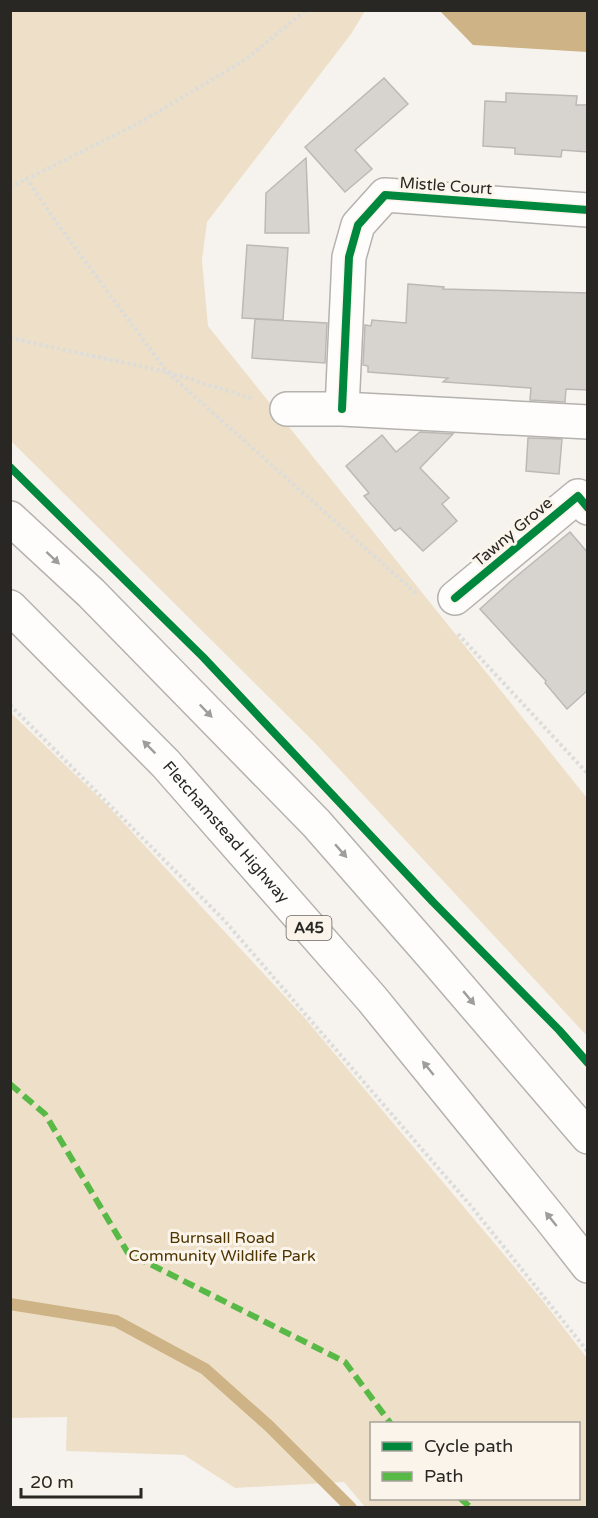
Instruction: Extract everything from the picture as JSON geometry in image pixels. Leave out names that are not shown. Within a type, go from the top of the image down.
[{"type":"main road","name":"Mistle Court","points":[[342,409],[348,257],[358,225],[385,195],[588,210]]},
{"type":"main road","points":[[287,409],[342,409],[588,422]]},
{"type":"main road","name":"Tawny Grove","points":[[455,598],[584,497]]},
{"type":"main road","points":[[10,518],[91,593],[316,823],[588,1137]]},
{"type":"main road","name":"Fletchamstead Highway","points":[[10,607],[174,773],[372,999],[588,1266]]},
{"type":"path","points":[[10,187],[139,123],[245,60],[306,10]]},
{"type":"path","points":[[26,178],[167,372],[421,598]]},
{"type":"path","points":[[10,338],[167,372],[287,409]]},
{"type":"path","points":[[454,630],[588,774]]},
{"type":"path","points":[[10,705],[224,920],[471,1206],[588,1352]]},
{"type":"green space","points":[[10,11],[365,11],[351,34],[207,222],[202,260],[208,326],[587,798],[587,1036],[315,743],[11,441]]},
{"type":"green space","name":"Burnsall Road Community Wildlife Park","points":[[10,712],[107,805],[303,1016],[543,1301],[587,1358],[587,1507],[365,1507],[344,1482],[235,1488],[184,1455],[66,1451],[67,1417],[11,1418]]},
{"type":"shaded area","points":[[440,11],[587,11],[587,52],[473,45]]},
{"type":"building","points":[[384,78],[408,104],[355,150],[372,169],[345,192],[305,147]]},
{"type":"building","points":[[506,93],[577,96],[576,105],[588,105],[588,152],[562,150],[561,157],[515,154],[515,148],[483,146],[485,101],[506,102]]},
{"type":"building","points":[[306,158],[309,233],[265,233],[266,193]]},
{"type":"building","points":[[247,245],[288,248],[283,320],[242,318]]},
{"type":"building","points":[[408,284],[444,287],[443,289],[588,293],[588,390],[566,389],[565,402],[530,400],[531,388],[443,382],[448,378],[368,372],[368,366],[363,365],[365,325],[371,326],[372,320],[406,323]]},
{"type":"building","points":[[255,319],[327,323],[325,363],[252,358]]},
{"type":"building","points":[[420,432],[453,434],[420,468],[449,498],[442,504],[457,521],[423,551],[400,528],[395,531],[364,496],[369,493],[346,466],[382,435],[396,452]]},
{"type":"building","points":[[528,438],[562,439],[559,474],[526,471]]},
{"type":"building","points":[[570,532],[588,553],[588,690],[567,709],[545,683],[546,681],[480,609]]},
{"type":"waterway","points":[[10,1304],[116,1321],[205,1369],[269,1426],[351,1508]]},
{"type":"marked path","points":[[10,1084],[45,1114],[128,1253],[345,1362],[390,1422]]},
{"type":"marked path","points":[[462,1500],[471,1508]]},
{"type":"cycle path","points":[[342,409],[349,257],[358,225],[385,195],[588,210]]},
{"type":"cycle path","points":[[10,467],[203,657],[588,1063]]},
{"type":"cycle path","points":[[455,598],[578,496],[588,508]]}]
